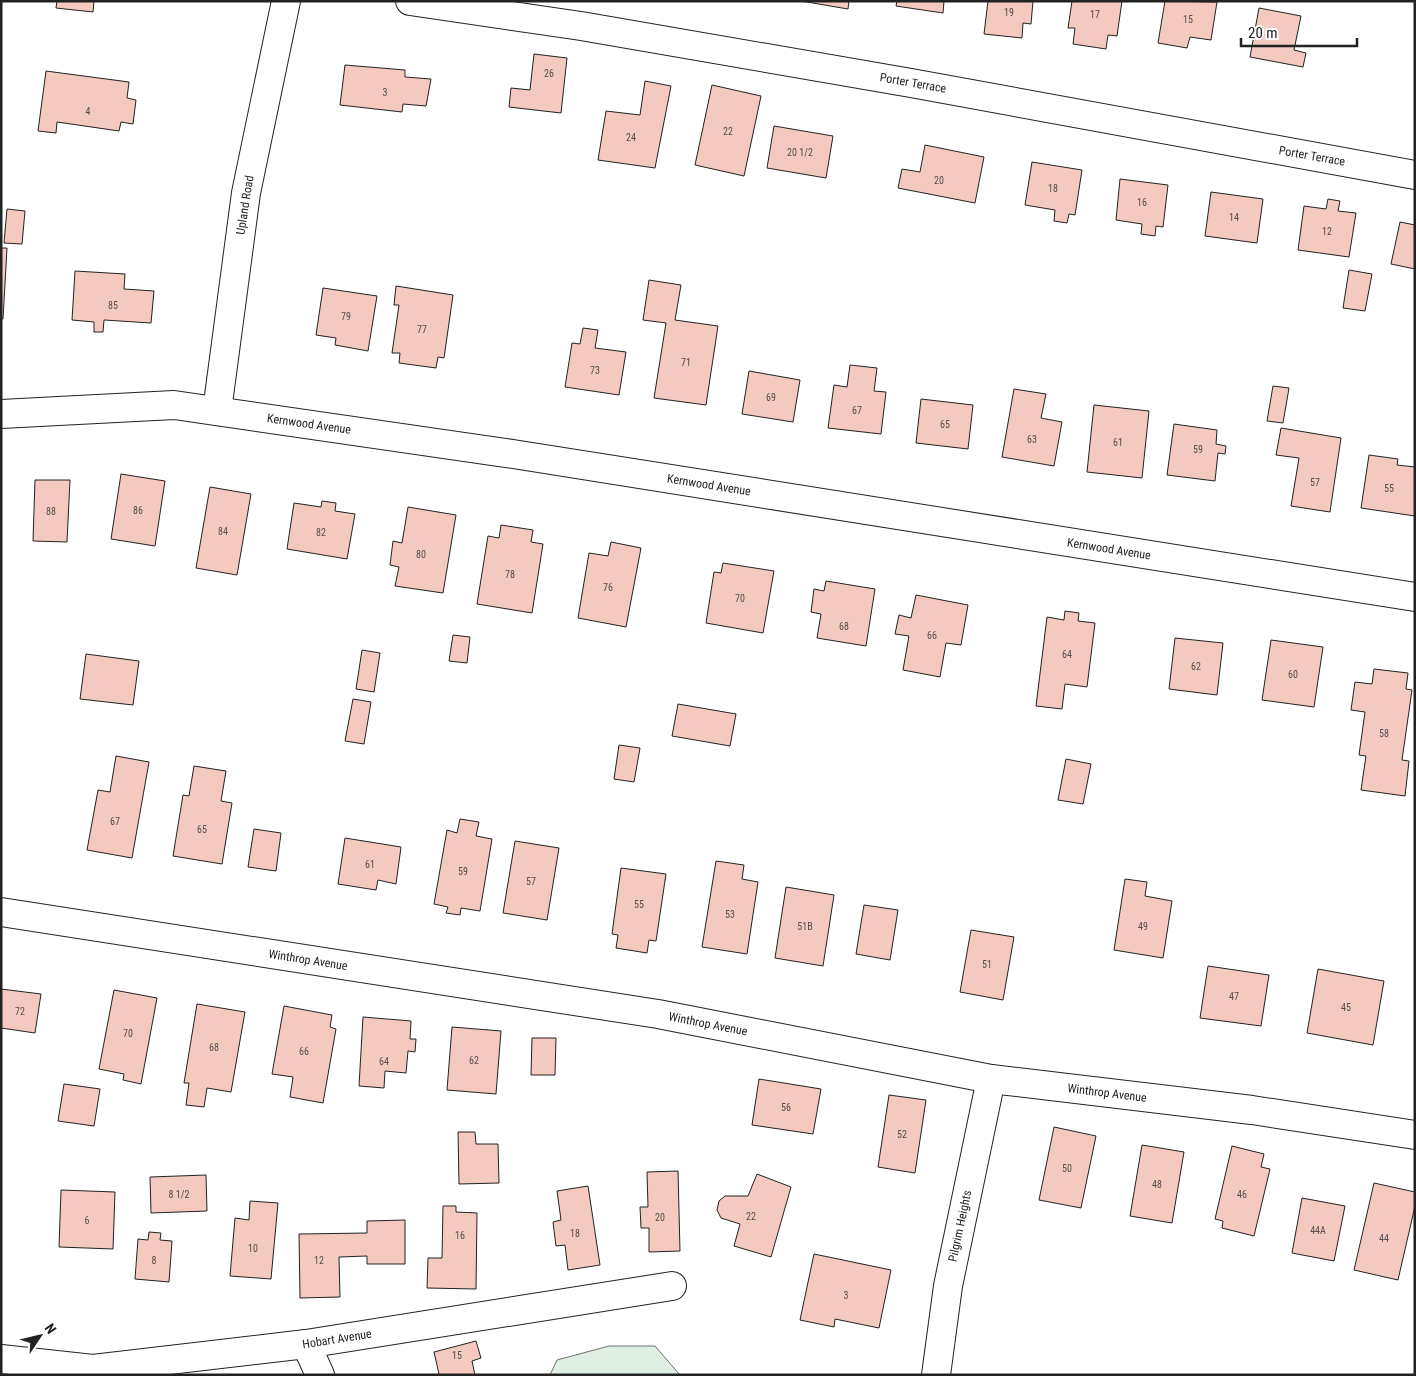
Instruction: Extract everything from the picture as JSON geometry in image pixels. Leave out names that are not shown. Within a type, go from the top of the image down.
[{"type":"street","name":"Upland Road","points":[[217,411],[246,193],[286,1]]},
{"type":"street","name":"Porter Terrace","points":[[410,1],[581,26],[843,71],[1415,175]]},
{"type":"street","name":"Kernwood Avenue","points":[[1,414],[174,405],[513,454],[1415,597]]},
{"type":"street","name":"Winthrop Avenue","points":[[1,912],[658,1014],[992,1079],[1252,1110],[1415,1135]]},
{"type":"street","name":"Pilgrim Heights","points":[[936,1375],[948,1286],[992,1079]]},
{"type":"street","name":"Hobart Avenue","points":[[1,1359],[93,1369],[306,1344],[672,1286]]},
{"type":"street","points":[[306,1344],[320,1375]]},
{"type":"green space","points":[[609,1346],[655,1346],[680,1375],[550,1375],[557,1360]]},
{"type":"building","points":[[57,1],[94,1],[93,12],[56,8]]},
{"type":"building","points":[[801,1],[849,1],[848,9]]},
{"type":"building","points":[[897,1],[944,1],[943,13],[896,6]]},
{"type":"building","points":[[988,1],[1033,1],[1031,24],[1023,23],[1022,38],[984,34]]},
{"type":"building","points":[[1072,1],[1122,1],[1117,36],[1108,35],[1106,49],[1073,44],[1075,28],[1068,28]]},
{"type":"building","points":[[1165,1],[1217,2],[1211,40],[1190,37],[1187,48],[1158,43]]},
{"type":"building","points":[[1259,8],[1301,16],[1294,50],[1306,53],[1303,67],[1250,57]]},
{"type":"building","points":[[534,54],[567,58],[561,113],[509,107],[511,88],[530,90]]},
{"type":"building","points":[[345,65],[405,70],[405,77],[431,79],[426,106],[403,104],[402,112],[340,105]]},
{"type":"building","points":[[46,71],[129,82],[127,98],[136,100],[133,124],[121,122],[119,131],[57,122],[56,133],[38,131]]},
{"type":"building","points":[[645,81],[671,86],[655,168],[598,160],[606,111],[640,115]]},
{"type":"building","points":[[712,85],[761,96],[744,176],[695,165]]},
{"type":"building","points":[[774,126],[833,136],[826,178],[767,168]]},
{"type":"building","points":[[925,145],[984,157],[975,203],[898,188],[902,169],[920,172]]},
{"type":"building","points":[[1032,162],[1082,170],[1075,215],[1069,214],[1067,223],[1054,221],[1055,210],[1025,205]]},
{"type":"building","points":[[1120,179],[1168,185],[1163,227],[1156,226],[1155,236],[1141,234],[1142,224],[1116,220]]},
{"type":"building","points":[[1211,192],[1263,199],[1257,243],[1205,236]]},
{"type":"building","points":[[1328,199],[1340,201],[1338,211],[1356,213],[1349,257],[1298,250],[1304,206],[1326,209]]},
{"type":"building","points":[[7,209],[25,211],[22,244],[4,243]]},
{"type":"building","points":[[1400,222],[1415,225],[1415,269],[1391,264]]},
{"type":"building","points":[[1,248],[7,248],[3,319],[1,319]]},
{"type":"building","points":[[1349,270],[1372,274],[1365,311],[1343,308]]},
{"type":"building","points":[[75,271],[125,274],[124,289],[154,291],[151,323],[104,320],[103,332],[94,332],[94,322],[72,320]]},
{"type":"building","points":[[649,280],[681,285],[675,320],[718,326],[706,405],[654,398],[666,323],[643,320]]},
{"type":"building","points":[[396,286],[453,295],[444,358],[438,357],[436,368],[399,363],[400,353],[392,353],[399,305],[394,305]]},
{"type":"building","points":[[323,288],[377,296],[368,351],[335,345],[336,338],[316,335]]},
{"type":"building","points":[[583,328],[598,330],[595,348],[626,352],[619,395],[565,387],[572,343],[580,344]]},
{"type":"building","points":[[850,365],[877,368],[874,391],[886,392],[881,434],[828,428],[834,385],[847,387]]},
{"type":"building","points":[[749,371],[800,380],[793,422],[742,414]]},
{"type":"building","points":[[1273,386],[1289,388],[1283,423],[1267,421]]},
{"type":"building","points":[[1014,389],[1046,394],[1041,418],[1062,422],[1054,466],[1002,457]]},
{"type":"building","points":[[921,399],[973,405],[968,449],[916,443]]},
{"type":"building","points":[[1094,405],[1149,411],[1142,478],[1087,472]]},
{"type":"building","points":[[1174,424],[1217,430],[1216,444],[1226,446],[1225,454],[1218,453],[1215,481],[1167,475]]},
{"type":"building","points":[[1281,428],[1341,438],[1330,512],[1291,506],[1299,458],[1276,455]]},
{"type":"building","points":[[1369,455],[1398,459],[1397,465],[1415,467],[1415,516],[1361,508]]},
{"type":"building","points":[[121,474],[165,481],[155,546],[111,539]]},
{"type":"building","points":[[35,480],[70,480],[67,542],[33,541]]},
{"type":"building","points":[[210,487],[251,494],[237,575],[196,568]]},
{"type":"building","points":[[322,501],[336,503],[335,511],[355,514],[347,559],[287,549],[294,503],[321,507]]},
{"type":"building","points":[[408,507],[456,515],[443,593],[395,586],[399,567],[390,565],[393,541],[402,543]]},
{"type":"building","points":[[501,525],[533,530],[531,542],[543,544],[532,613],[477,604],[488,536],[499,538]]},
{"type":"building","points":[[611,542],[641,548],[626,627],[578,618],[589,553],[608,556]]},
{"type":"building","points":[[723,563],[774,571],[763,633],[706,623],[714,572],[721,573]]},
{"type":"building","points":[[826,581],[875,589],[866,646],[817,638],[821,614],[811,612],[814,589],[824,591]]},
{"type":"building","points":[[916,595],[968,605],[961,645],[946,643],[940,677],[903,670],[909,636],[895,634],[899,615],[911,618]]},
{"type":"building","points":[[1065,611],[1079,613],[1078,621],[1095,623],[1087,687],[1065,684],[1062,709],[1036,706],[1047,617],[1064,620]]},
{"type":"building","points":[[453,635],[470,637],[467,663],[449,661]]},
{"type":"building","points":[[1175,638],[1223,643],[1217,695],[1169,689]]},
{"type":"building","points":[[1271,640],[1323,647],[1314,707],[1262,700]]},
{"type":"building","points":[[362,650],[380,653],[374,692],[356,689]]},
{"type":"building","points":[[86,654],[139,661],[133,705],[80,699]]},
{"type":"building","points":[[1374,669],[1408,673],[1406,689],[1412,690],[1402,760],[1409,761],[1405,796],[1361,790],[1366,756],[1359,755],[1365,712],[1351,710],[1355,682],[1372,684]]},
{"type":"building","points":[[353,699],[371,702],[364,744],[345,741]]},
{"type":"building","points":[[678,704],[736,714],[730,746],[672,736]]},
{"type":"building","points":[[619,745],[640,748],[634,782],[614,779]]},
{"type":"building","points":[[116,756],[149,762],[132,858],[87,850],[98,790],[110,792]]},
{"type":"building","points":[[1066,759],[1091,764],[1083,804],[1058,800]]},
{"type":"building","points":[[194,766],[226,771],[221,801],[232,803],[222,864],[173,856],[183,795],[189,796]]},
{"type":"building","points":[[460,819],[479,822],[476,836],[492,839],[480,911],[461,908],[460,915],[446,913],[448,907],[434,904],[447,830],[457,833]]},
{"type":"building","points":[[254,829],[281,833],[276,871],[248,867]]},
{"type":"building","points":[[345,838],[401,847],[396,884],[378,880],[376,890],[338,884]]},
{"type":"building","points":[[515,841],[559,848],[547,920],[503,913]]},
{"type":"building","points":[[716,861],[744,865],[742,879],[758,882],[747,954],[702,947]]},
{"type":"building","points":[[621,868],[666,874],[656,941],[649,940],[647,953],[616,948],[618,935],[612,934]]},
{"type":"building","points":[[1125,879],[1147,882],[1145,896],[1172,901],[1163,958],[1114,950]]},
{"type":"building","points":[[786,887],[834,895],[823,966],[775,958]]},
{"type":"building","points":[[864,905],[898,910],[890,960],[856,954]]},
{"type":"building","points":[[971,930],[1014,937],[1003,1000],[960,992]]},
{"type":"building","points":[[1208,966],[1269,975],[1261,1026],[1200,1018]]},
{"type":"building","points":[[1318,969],[1384,981],[1373,1045],[1307,1033]]},
{"type":"building","points":[[1,989],[41,994],[35,1033],[1,1028]]},
{"type":"building","points":[[114,990],[157,998],[141,1084],[123,1080],[124,1074],[99,1069]]},
{"type":"building","points":[[197,1004],[245,1012],[231,1092],[207,1088],[204,1107],[186,1105],[189,1083],[184,1083]]},
{"type":"building","points":[[284,1006],[332,1015],[330,1027],[336,1029],[323,1103],[290,1097],[293,1077],[272,1074]]},
{"type":"building","points":[[363,1017],[411,1021],[410,1039],[416,1039],[415,1052],[408,1051],[406,1073],[385,1071],[384,1088],[359,1086]]},
{"type":"building","points":[[452,1027],[501,1031],[496,1094],[447,1090]]},
{"type":"building","points":[[532,1038],[556,1038],[555,1075],[531,1075]]},
{"type":"building","points":[[759,1079],[821,1089],[813,1134],[752,1125]]},
{"type":"building","points":[[64,1084],[100,1089],[94,1126],[58,1121]]},
{"type":"building","points":[[889,1095],[926,1100],[915,1173],[878,1167]]},
{"type":"building","points":[[1054,1127],[1096,1136],[1081,1208],[1039,1200]]},
{"type":"building","points":[[458,1132],[475,1132],[476,1144],[498,1144],[499,1183],[459,1184]]},
{"type":"building","points":[[1142,1145],[1184,1152],[1172,1223],[1130,1216]]},
{"type":"building","points":[[1232,1146],[1264,1154],[1261,1167],[1270,1169],[1254,1236],[1222,1228],[1223,1221],[1215,1219]]},
{"type":"building","points":[[678,1171],[680,1251],[649,1252],[649,1228],[641,1228],[640,1207],[648,1207],[647,1172]]},
{"type":"building","points":[[757,1174],[791,1187],[771,1257],[734,1246],[740,1224],[721,1218],[717,1210],[719,1201],[725,1196],[748,1196]]},
{"type":"building","points":[[206,1175],[207,1211],[151,1213],[150,1177]]},
{"type":"building","points":[[1374,1183],[1415,1192],[1415,1206],[1398,1280],[1354,1270]]},
{"type":"building","points":[[588,1186],[600,1265],[568,1270],[565,1245],[556,1246],[553,1222],[561,1220],[557,1191]]},
{"type":"building","points":[[61,1190],[115,1192],[113,1249],[59,1247]]},
{"type":"building","points":[[1302,1198],[1345,1206],[1334,1261],[1292,1253]]},
{"type":"building","points":[[250,1201],[278,1203],[271,1279],[230,1276],[235,1218],[249,1220]]},
{"type":"building","points":[[443,1206],[456,1206],[456,1212],[477,1213],[476,1289],[427,1288],[428,1258],[442,1258]]},
{"type":"building","points":[[405,1220],[405,1264],[367,1264],[367,1256],[339,1257],[340,1297],[300,1298],[299,1234],[367,1233],[367,1221]]},
{"type":"building","points":[[149,1232],[161,1233],[160,1240],[172,1241],[169,1282],[135,1279],[138,1239],[148,1240]]},
{"type":"building","points":[[814,1254],[891,1270],[879,1328],[835,1319],[834,1327],[800,1320]]},
{"type":"building","points":[[476,1341],[481,1358],[472,1361],[475,1375],[436,1375],[439,1374],[434,1352]]}]
